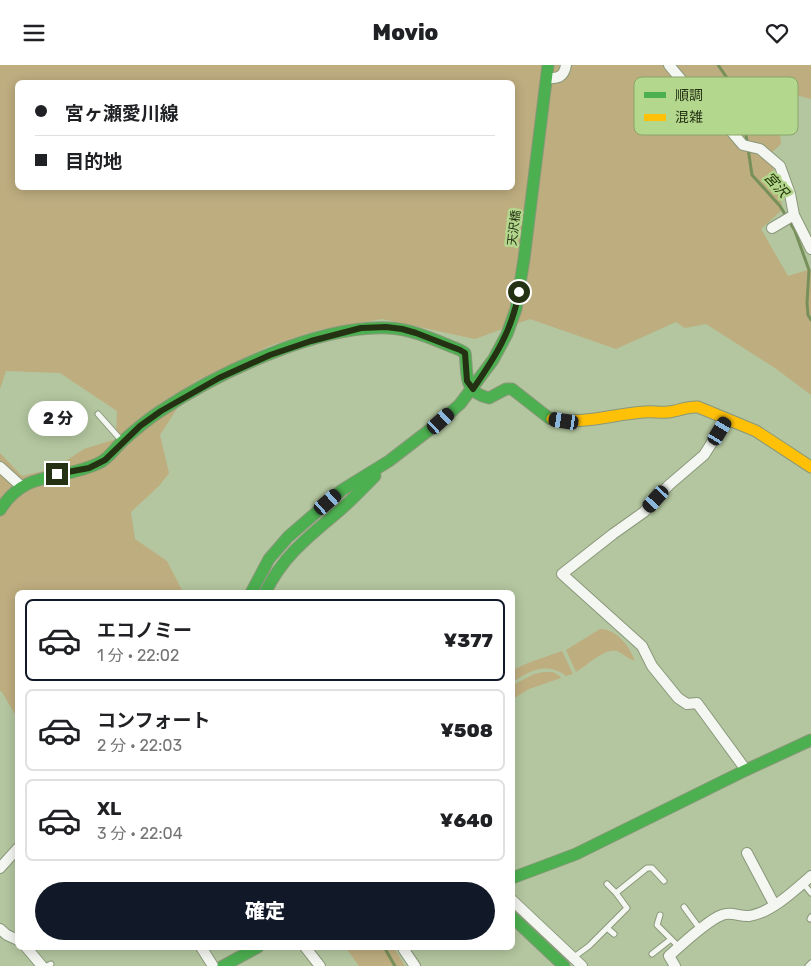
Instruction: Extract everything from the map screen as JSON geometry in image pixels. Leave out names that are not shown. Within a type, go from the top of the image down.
[{"type":"street","name":"天沢橋","points":[[389,461],[460,404],[493,360],[507,335],[516,309],[524,259],[548,65]]},
{"type":"street","points":[[546,78],[557,79],[562,76],[566,65]]},
{"type":"street","points":[[669,65],[679,77]]},
{"type":"street","points":[[734,135],[743,145],[760,149],[780,166],[790,194],[794,215],[811,249]]},
{"type":"street","points":[[772,228],[794,215]]},
{"type":"street","points":[[0,510],[3,503],[30,482],[57,474],[89,468],[105,460],[122,441],[161,411],[219,378],[270,355],[361,328],[386,327],[402,329],[460,350],[465,353],[467,381],[473,389],[489,398],[506,389],[512,389],[549,418],[564,421],[595,420],[644,412],[670,412],[689,406],[698,407],[756,431],[811,467]]},
{"type":"street","points":[[727,419],[704,455],[669,485],[644,512],[612,533],[562,574],[642,646],[652,666],[678,698],[687,704],[697,703],[746,769]]},
{"type":"street","points":[[253,590],[270,559],[288,537],[342,490],[389,461]]},
{"type":"street","points":[[266,590],[284,560],[306,536],[350,501],[389,461]]},
{"type":"street","points":[[0,467],[22,487]]},
{"type":"street","points":[[515,877],[576,854],[746,769],[811,740]]},
{"type":"street","points":[[0,868],[15,850]]},
{"type":"street","points":[[753,857],[774,904]]},
{"type":"street","points":[[675,966],[669,956],[675,943],[701,930],[727,913],[748,916],[782,901],[807,880]]},
{"type":"street","points":[[515,902],[582,966]]},
{"type":"street","points":[[515,920],[564,966]]},
{"type":"street","points":[[0,929],[7,935],[15,938]]},
{"type":"street","points":[[515,932],[552,966]]},
{"type":"street","points":[[29,950],[46,965]]},
{"type":"street","points":[[203,950],[213,966]]},
{"type":"street","points":[[223,966],[252,950]]},
{"type":"street","points":[[307,950],[320,966]]},
{"type":"street","points":[[404,950],[415,966]]},
{"type":"lane","points":[[98,414],[122,441]]},
{"type":"lane","points":[[616,893],[647,868],[652,868],[664,881]]},
{"type":"lane","points":[[658,875],[664,870]]},
{"type":"lane","points":[[807,880],[811,893]]},
{"type":"lane","points":[[574,957],[589,946],[628,908],[607,884]]},
{"type":"lane","points":[[684,907],[701,930]]},
{"type":"lane","points":[[652,955],[675,943],[657,925],[660,915]]},
{"type":"lane","points":[[607,928],[614,934]]},
{"type":"lane","points":[[808,966],[811,963]]},
{"type":"shaded area","points":[[0,65],[811,65],[811,99],[798,96],[798,77],[634,77],[634,135],[780,135],[781,144],[767,157],[778,182],[782,210],[761,229],[788,276],[811,269],[811,395],[775,368],[706,324],[685,328],[676,322],[616,349],[530,319],[475,339],[382,319],[319,330],[269,346],[194,382],[160,435],[169,473],[159,486],[131,512],[135,539],[167,561],[182,590],[15,590],[15,715],[0,691],[0,453],[22,476],[55,468],[84,449],[116,439],[117,411],[60,373],[6,371],[0,389]]},
{"type":"shaded area","points":[[600,629],[612,632],[622,639],[635,661],[617,651],[612,651],[602,654],[576,672],[566,650]]},
{"type":"shaded area","points":[[562,651],[573,674],[566,676],[553,669],[539,669],[515,681],[515,669]]},
{"type":"shaded area","points":[[553,672],[561,678],[529,689],[515,698],[515,684],[534,674]]},
{"type":"shaded area","points":[[347,950],[395,950],[405,966],[359,966]]},
{"type":"waterway","name":"宮沢","points":[[718,65],[726,77]]},
{"type":"waterway","name":"宮沢","points":[[746,135],[752,175],[780,206],[795,231],[809,270],[807,303],[808,315],[811,320]]},
{"type":"waterway","points":[[386,950],[395,966]]},
{"type":"traffic: fast","points":[[253,590],[269,559],[288,537],[342,490],[389,461],[441,421],[460,404],[493,360],[507,334],[516,309],[548,65]]},
{"type":"traffic: fast","points":[[0,510],[10,497],[21,488],[33,482],[85,469],[103,461],[150,418],[183,397],[238,367],[300,343],[331,334],[360,329],[388,328],[407,331],[460,350],[465,353],[468,381],[474,391],[489,398],[506,389],[512,389],[552,419]]},
{"type":"traffic: fast","points":[[267,590],[280,568],[297,548],[348,503],[375,476]]},
{"type":"traffic: fast","points":[[515,877],[576,854],[811,740]]},
{"type":"traffic: fast","points":[[515,920],[564,966]]},
{"type":"traffic: fast","points":[[223,966],[252,950]]},
{"type":"traffic: slow","points":[[552,419],[576,421],[632,413],[668,412],[698,407],[756,431],[811,467]]},
{"type":"route","points":[[57,474],[89,468],[105,460],[122,441],[140,426],[190,393],[219,378],[270,355],[334,334],[361,328],[386,327],[402,329],[460,350],[465,353],[467,381],[473,389],[507,335],[516,309],[519,292]]}]
